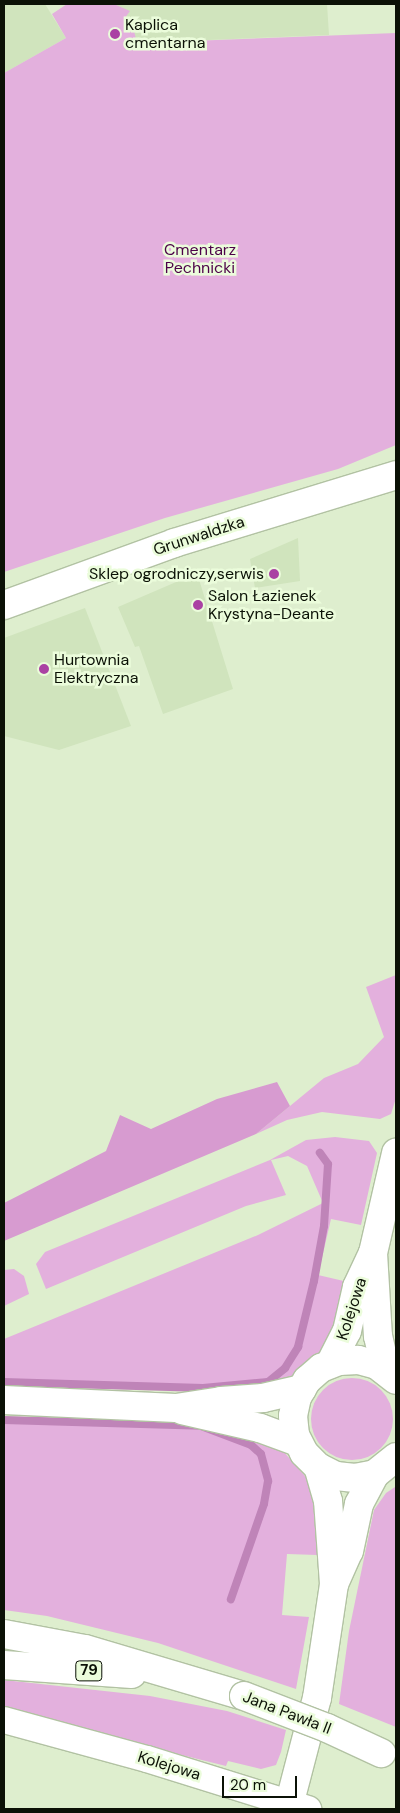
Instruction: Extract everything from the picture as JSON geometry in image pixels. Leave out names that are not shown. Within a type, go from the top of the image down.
[{"type":"street","name":"Grunwaldzka","points":[[4,605],[174,543],[396,475]]},
{"type":"street","name":"Kolejowa","points":[[330,1364],[346,1331],[357,1287],[373,1253],[396,1154]]},
{"type":"street","name":"Kolejowa","points":[[373,1253],[378,1336],[391,1375]]},
{"type":"street","points":[[391,1375],[358,1360],[330,1364],[307,1380],[302,1388],[293,1416],[298,1442],[318,1468],[336,1476],[355,1478],[375,1474],[396,1457]]},
{"type":"street","points":[[176,1408],[221,1401],[262,1398],[302,1388]]},
{"type":"street","points":[[4,1400],[176,1408],[260,1428],[298,1442]]},
{"type":"street","name":"Kolejowa","points":[[4,1720],[147,1758],[295,1807],[317,1698],[334,1584],[328,1501],[318,1468]]},
{"type":"street","name":"Kolejowa","points":[[334,1584],[349,1552],[359,1504],[375,1474]]},
{"type":"street","name":"Jana Pawła II","points":[[4,1634],[85,1648],[174,1677],[244,1696],[327,1728],[389,1757]]},
{"type":"street","name":"Jana Pawła II","points":[[4,1665],[174,1677]]},
{"type":"shaded area","points":[[4,4],[45,4],[66,38],[4,73]]},
{"type":"shaded area","points":[[114,4],[327,4],[329,35],[136,43],[123,8]]},
{"type":"shaded area","points":[[298,538],[300,581],[255,588],[250,559]]},
{"type":"shaded area","points":[[197,573],[233,689],[163,714],[139,646],[135,647],[118,607]]},
{"type":"shaded area","points":[[85,608],[131,726],[59,750],[4,736],[4,638]]},
{"type":"shaded area","points":[[277,1082],[290,1106],[256,1134],[4,1241],[4,1203],[106,1151],[120,1115],[151,1129],[217,1099]]},
{"type":"green space","name":"Cmentarz Pechnicki","points":[[67,4],[114,4],[130,11],[125,18],[133,27],[137,43],[396,33],[396,445],[338,469],[165,518],[4,572],[4,73],[66,38],[52,14]]},
{"type":"green space","points":[[396,975],[396,1098],[391,1114],[380,1119],[322,1112],[287,1120],[256,1134],[324,1078],[358,1064],[384,1037],[366,987]]},
{"type":"green space","points":[[335,1137],[369,1141],[377,1153],[361,1225],[331,1219],[318,1275],[348,1282],[325,1356],[291,1378],[254,1384],[203,1388],[117,1388],[4,1382],[4,1339],[258,1235],[323,1203],[307,1166],[288,1156],[271,1160],[286,1195],[246,1206],[46,1289],[36,1264],[45,1252],[270,1160],[306,1140]]},
{"type":"green space","points":[[14,1269],[24,1276],[29,1294],[4,1306],[4,1270]]},
{"type":"green space","points":[[352,1378],[368,1381],[381,1390],[390,1403],[393,1419],[390,1435],[381,1448],[368,1457],[352,1460],[336,1457],[323,1448],[314,1435],[311,1419],[314,1403],[323,1390],[336,1381]]},
{"type":"green space","points":[[4,1420],[201,1426],[250,1435],[284,1452],[311,1483],[316,1496],[319,1534],[317,1555],[287,1554],[282,1615],[309,1617],[296,1689],[158,1643],[47,1616],[4,1610]]},
{"type":"green space","points":[[395,1487],[396,1727],[339,1704],[349,1631],[374,1510],[386,1493]]},
{"type":"green space","points":[[4,1680],[150,1696],[227,1711],[286,1730],[276,1765],[261,1769],[228,1761],[226,1766],[4,1711]]},
{"type":"waterway","points":[[4,1382],[203,1388],[268,1382],[285,1368],[298,1347],[314,1281],[324,1226],[328,1164],[320,1153]]},
{"type":"waterway","points":[[4,1420],[201,1426],[251,1445],[261,1454],[268,1481],[264,1504],[231,1599]]},
{"type":"place","name":"Kaplica cmentarna","points":[[115,34]]},
{"type":"place","name":"Sklep ogrodniczy,serwis","points":[[274,574]]},
{"type":"place","name":"Salon Łazienek Krystyna-Deante","points":[[198,605]]},
{"type":"place","name":"Hurtownia Elektryczna","points":[[44,669]]}]
